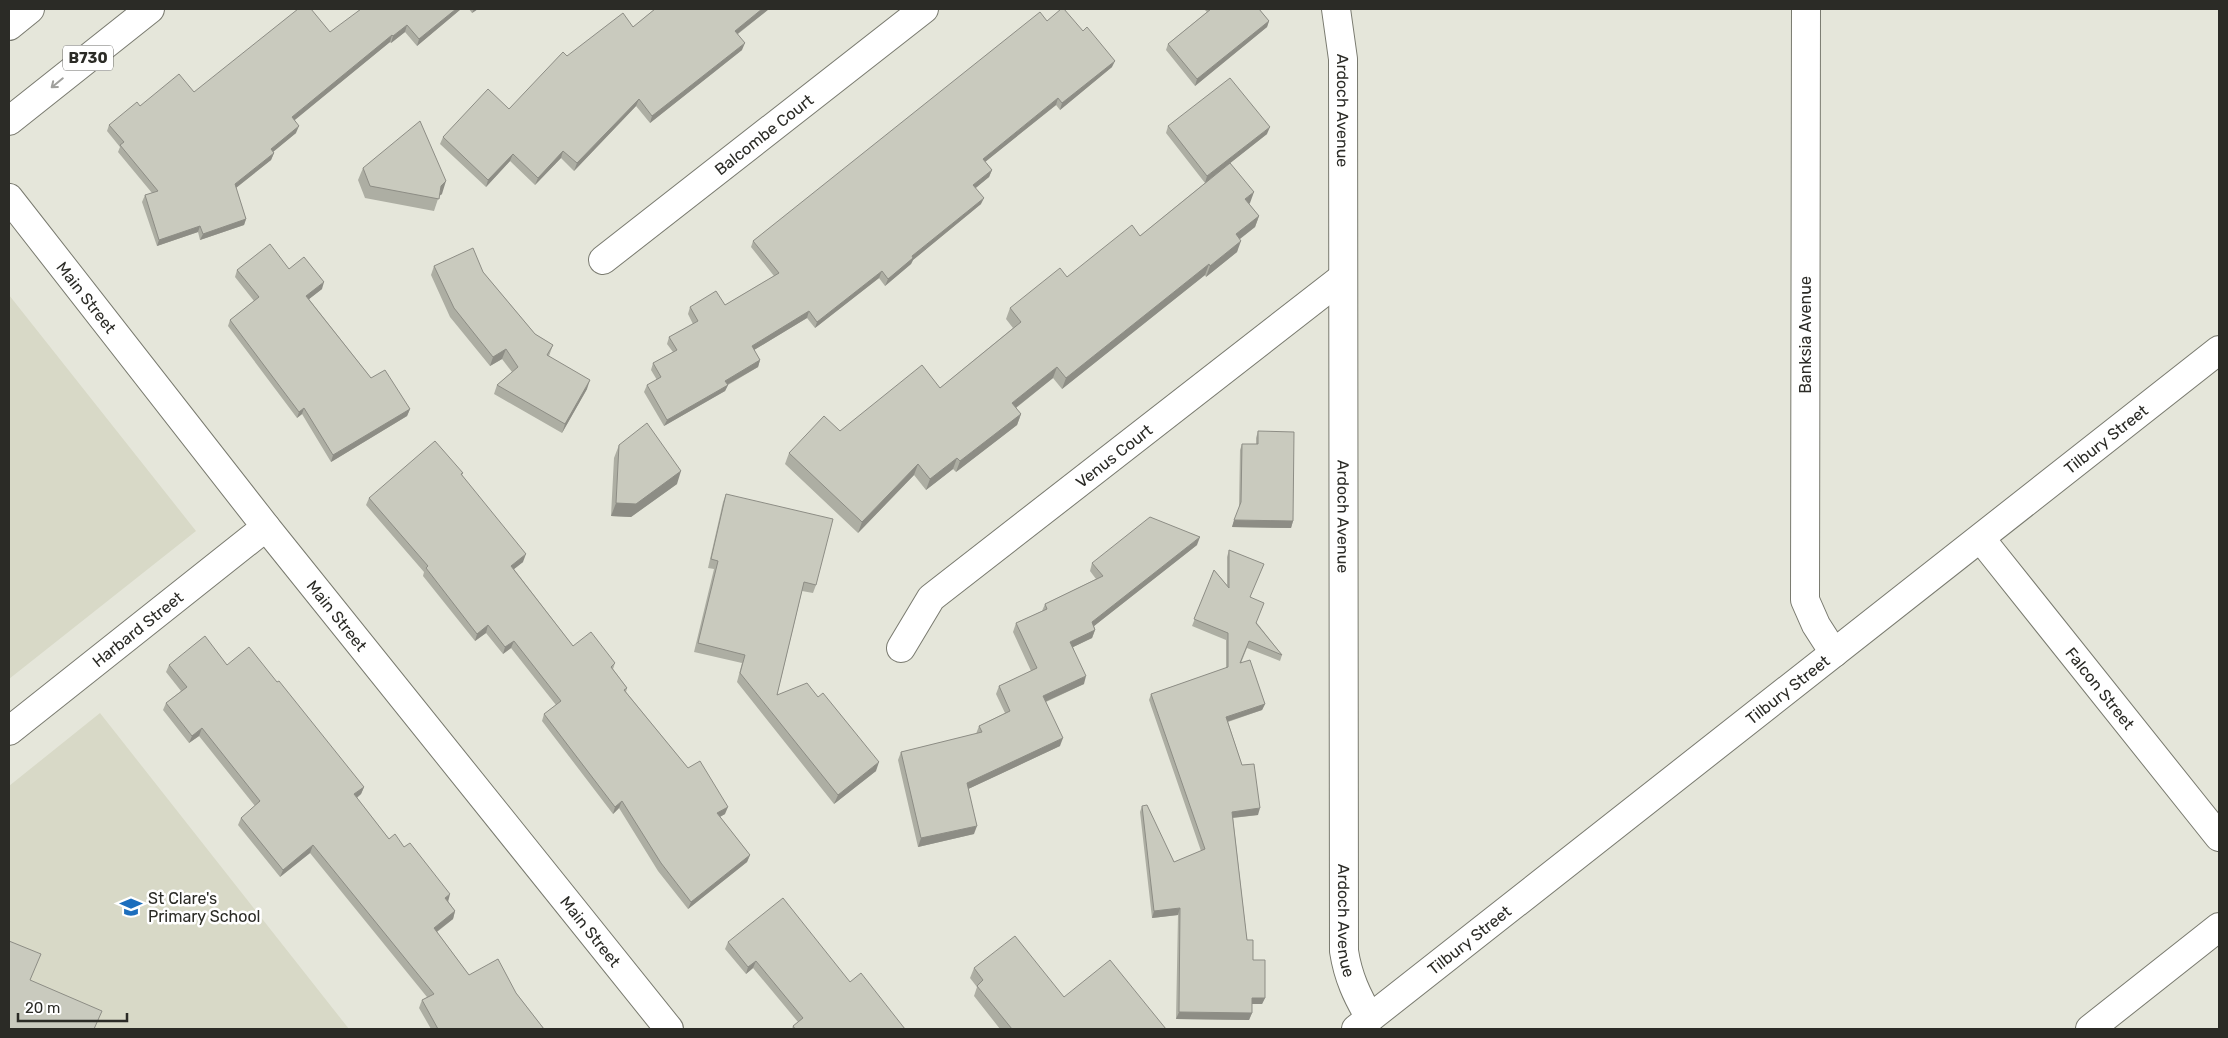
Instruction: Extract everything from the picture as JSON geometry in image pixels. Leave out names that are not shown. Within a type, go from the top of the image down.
[{"type":"street","points":[[9,26],[30,9]]},
{"type":"street","name":"B730","points":[[9,121],[150,9]]},
{"type":"street","name":"Balcombe Court","points":[[603,260],[924,9]]},
{"type":"street","name":"Ardoch Avenue","points":[[1336,9],[1343,59],[1344,951],[1347,972],[1363,1024]]},
{"type":"street","name":"Banksia Avenue","points":[[1806,9],[1805,600],[1816,625],[1834,653]]},
{"type":"street","name":"Main Street","points":[[9,198],[266,527],[669,1029]]},
{"type":"street","name":"Venus Court","points":[[901,648],[932,598],[1342,278]]},
{"type":"street","name":"Tilbury Street","points":[[1363,1024],[2219,350]]},
{"type":"street","name":"Harbard Street","points":[[9,731],[266,527]]},
{"type":"street","name":"Falcon Street","points":[[1981,539],[2219,837]]},
{"type":"street","points":[[2090,1029],[2219,927]]},
{"type":"shaded area","points":[[9,295],[196,531],[9,679]]},
{"type":"shaded area","name":"St Clare's Primary School","points":[[100,713],[349,1029],[9,1029],[9,786]]},
{"type":"building","points":[[298,9],[311,9],[330,32],[361,9],[456,9],[419,39],[407,25],[392,35],[292,117],[299,126],[271,149],[274,153],[235,184],[246,219],[203,234],[200,226],[159,240],[145,195],[158,191],[120,145],[124,142],[109,125],[137,102],[140,106],[179,74],[194,92]]},
{"type":"building","points":[[655,9],[762,9],[735,31],[745,43],[652,116],[639,99],[577,163],[563,151],[538,178],[513,154],[488,180],[443,137],[488,89],[509,109],[563,52],[567,56],[623,13],[633,27]]},
{"type":"building","points":[[1061,9],[1064,9],[1083,31],[1087,27],[1115,61],[1062,103],[1058,98],[983,159],[992,170],[973,185],[984,198],[912,256],[913,258],[888,279],[882,271],[817,322],[809,311],[752,346],[760,360],[725,381],[728,385],[667,420],[647,385],[661,377],[653,363],[677,350],[669,337],[698,321],[690,307],[716,291],[725,305],[779,273],[753,241],[1040,12],[1047,21]]},
{"type":"building","points":[[1211,9],[1259,9],[1269,21],[1197,79],[1168,44]]},
{"type":"building","points":[[1230,78],[1270,127],[1207,176],[1168,126]]},
{"type":"building","points":[[420,121],[446,181],[441,186],[439,199],[370,186],[363,168]]},
{"type":"building","points":[[1230,163],[1254,192],[1245,199],[1259,216],[1236,234],[1241,241],[1210,266],[1209,264],[1066,378],[1057,367],[1012,403],[1021,414],[960,461],[957,458],[930,479],[918,464],[862,522],[789,453],[824,416],[840,431],[922,365],[940,388],[1021,322],[1010,308],[1060,268],[1067,277],[1132,225],[1140,236]]},
{"type":"building","points":[[270,244],[289,269],[304,257],[324,282],[306,296],[371,378],[385,370],[410,409],[333,455],[304,408],[299,412],[230,320],[259,297],[237,270]]},
{"type":"building","points":[[473,248],[483,272],[535,334],[553,345],[547,355],[590,380],[565,424],[497,385],[518,367],[506,349],[493,357],[454,308],[434,266]]},
{"type":"building","points":[[647,423],[681,471],[636,504],[616,503],[619,445]]},
{"type":"building","points":[[1258,431],[1294,432],[1293,521],[1234,520],[1241,502],[1242,444],[1258,444]]},
{"type":"building","points":[[435,441],[463,473],[461,474],[526,554],[511,566],[573,646],[591,632],[615,663],[611,667],[627,688],[624,690],[688,768],[700,761],[728,807],[717,813],[750,855],[691,902],[661,863],[622,801],[615,807],[544,714],[561,701],[514,641],[505,647],[488,625],[477,634],[426,568],[428,566],[369,498]]},
{"type":"building","points":[[726,494],[833,519],[816,585],[804,582],[777,695],[807,683],[818,697],[823,693],[879,762],[838,795],[740,673],[745,655],[698,643],[718,561],[711,559]]},
{"type":"building","points":[[1150,517],[1200,537],[1092,622],[1095,630],[1070,642],[1086,676],[1043,696],[1063,738],[967,783],[977,826],[921,838],[901,752],[982,732],[979,726],[1010,711],[999,686],[1037,668],[1016,623],[1047,609],[1045,604],[1103,576],[1092,563]]},
{"type":"building","points":[[1229,550],[1264,564],[1250,597],[1264,603],[1256,623],[1282,655],[1249,641],[1240,663],[1250,660],[1265,704],[1226,717],[1242,765],[1254,764],[1260,808],[1232,812],[1247,940],[1253,940],[1253,960],[1265,960],[1265,998],[1252,998],[1252,1013],[1179,1012],[1180,908],[1154,911],[1142,806],[1147,805],[1174,862],[1205,849],[1151,694],[1228,667],[1228,633],[1194,619],[1214,570],[1229,588]]},
{"type":"building","points":[[205,636],[227,665],[249,647],[277,682],[279,681],[364,787],[354,794],[389,839],[395,834],[404,847],[410,843],[450,894],[445,898],[455,911],[434,928],[469,975],[498,959],[516,993],[544,1029],[438,1029],[422,1000],[434,994],[313,845],[283,870],[241,818],[260,801],[202,728],[192,736],[166,703],[187,687],[169,665]]},
{"type":"building","points":[[783,898],[850,982],[861,973],[905,1029],[795,1029],[793,1026],[803,1018],[756,961],[748,967],[728,942]]},
{"type":"building","points":[[1015,936],[1064,997],[1110,960],[1166,1029],[1012,1029],[977,986],[983,980],[974,968]]},
{"type":"building","points":[[9,941],[41,954],[30,980],[102,1011],[94,1029],[9,1029]]},
{"type":"place","name":"St Clare's Primary School","points":[[131,907]]}]
